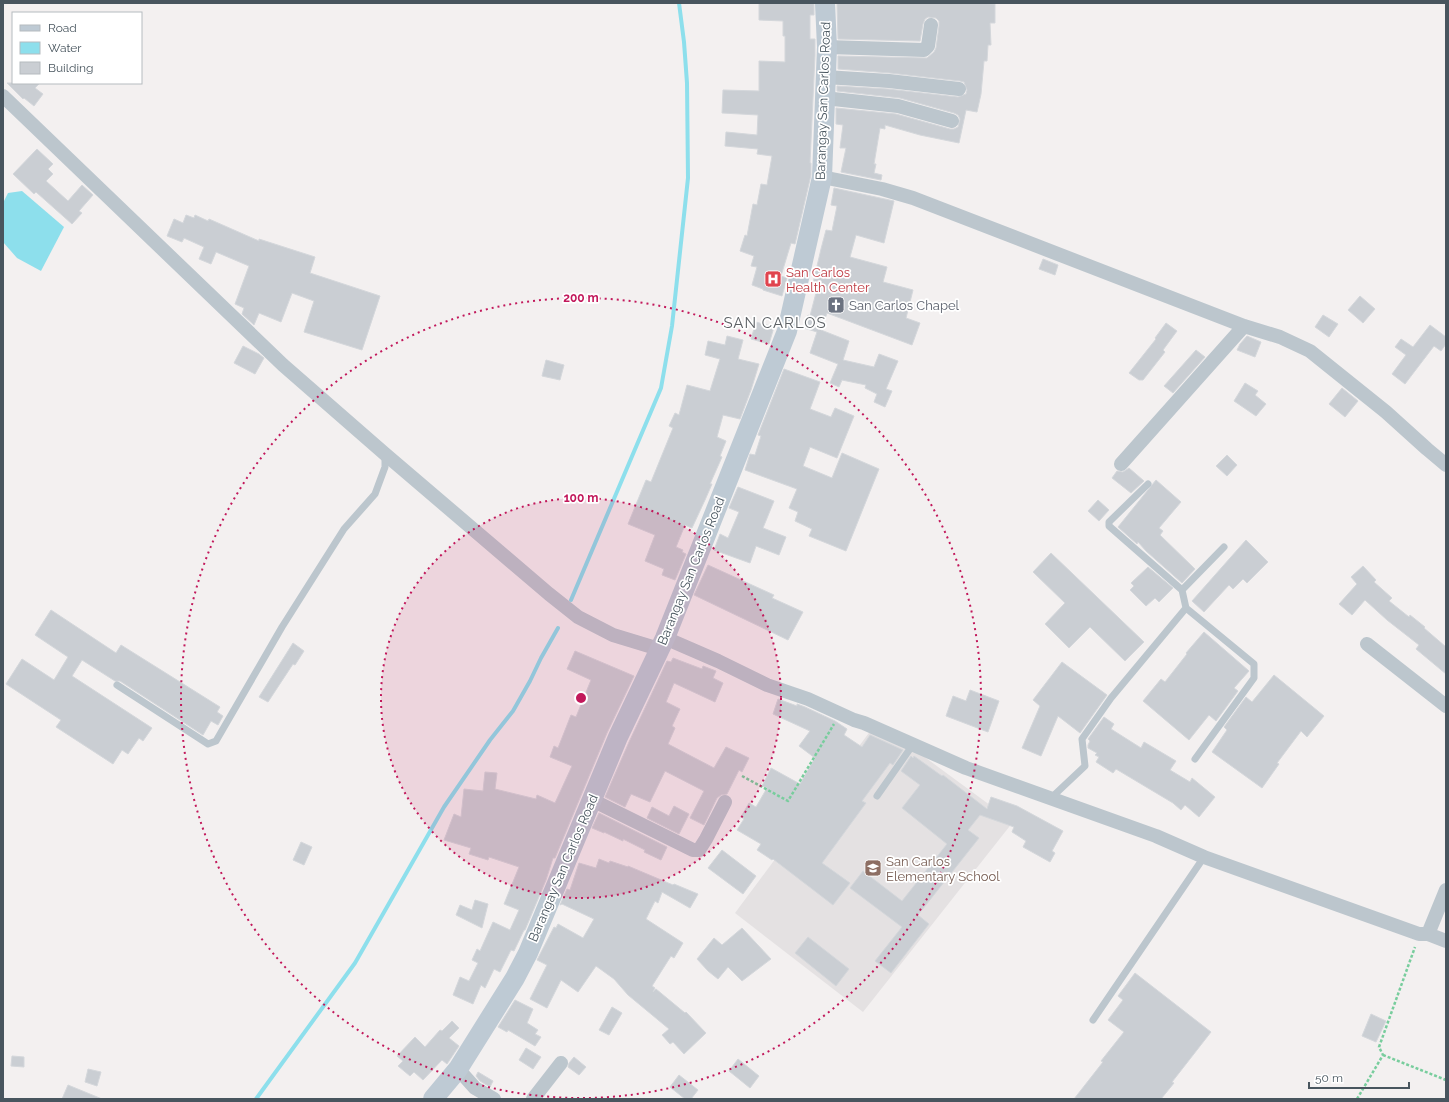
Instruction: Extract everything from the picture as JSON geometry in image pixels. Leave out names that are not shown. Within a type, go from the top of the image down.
[{"type":"street","name":"Barangay San Carlos Road","points":[[433,1099],[458,1069],[515,978],[528,953],[618,737],[662,643],[787,331],[822,177],[827,47],[825,3]]},
{"type":"street","points":[[827,47],[924,50],[928,46],[931,25]]},
{"type":"street","points":[[825,77],[889,81],[959,89]]},
{"type":"street","points":[[3,96],[283,366],[578,617],[613,635],[662,643],[718,661],[767,686],[808,699],[912,746],[966,768],[1156,836],[1204,857],[1446,941]]},
{"type":"street","points":[[824,98],[898,106],[952,121]]},
{"type":"street","points":[[822,177],[914,198],[1244,326],[1280,337],[1310,351],[1386,412],[1446,465]]},
{"type":"street","points":[[1121,464],[1244,326]]},
{"type":"street","points":[[1367,644],[1446,706]]},
{"type":"street","points":[[592,800],[693,850],[699,850],[725,802]]},
{"type":"street","points":[[1424,934],[1446,890]]},
{"type":"street","points":[[533,1099],[561,1063]]},
{"type":"street","points":[[458,1069],[475,1088],[494,1099]]},
{"type":"lane","points":[[117,685],[208,744],[216,740],[282,628],[344,529],[375,494],[385,467],[385,454]]},
{"type":"lane","points":[[1148,484],[1110,522],[1109,526],[1182,590],[1186,608],[1254,664],[1254,678],[1195,760]]},
{"type":"lane","points":[[1182,590],[1224,547]]},
{"type":"lane","points":[[1051,798],[1085,766],[1082,739],[1111,698],[1186,608]]},
{"type":"lane","points":[[877,796],[912,746]]},
{"type":"lane","points":[[1093,1020],[1204,857]]},
{"type":"path","points":[[742,776],[788,801],[840,714]]},
{"type":"path","points":[[1424,934],[1379,1046],[1384,1055],[1446,1080]]},
{"type":"path","points":[[1357,1099],[1384,1055]]},
{"type":"shaded area","name":"San Carlos Elementary School","points":[[877,722],[1013,822],[863,1012],[735,913]]},
{"type":"water","points":[[22,191],[64,227],[41,271],[17,258],[3,242],[3,203],[8,193]]},
{"type":"building","points":[[759,3],[814,3],[814,15],[810,15],[810,39],[815,39],[810,163],[811,175],[795,244],[791,243],[781,276],[787,278],[782,296],[752,285],[757,267],[751,266],[754,256],[740,251],[745,235],[747,236],[753,204],[757,205],[761,184],[767,185],[772,156],[757,154],[758,149],[725,146],[726,132],[757,135],[758,115],[722,113],[723,90],[759,91],[759,61],[785,62],[785,36],[783,36],[783,21],[759,20]]},
{"type":"building","points":[[837,3],[995,4],[995,23],[990,23],[991,45],[988,45],[987,61],[984,61],[981,94],[977,112],[966,110],[959,143],[920,135],[885,125],[885,129],[880,128],[874,164],[876,164],[874,173],[882,175],[881,180],[841,172],[846,148],[840,148],[843,125],[836,124],[836,108],[896,114],[950,129],[958,127],[960,119],[958,115],[954,113],[900,98],[837,91],[837,86],[888,89],[958,97],[966,94],[967,90],[964,82],[960,81],[838,69],[838,56],[927,58],[936,48],[939,21],[936,18],[928,17],[925,19],[920,41],[838,39]]},
{"type":"building","points":[[7,83],[39,84],[35,88],[43,94],[34,106],[24,98],[23,99]]},
{"type":"building","points":[[37,149],[53,164],[48,169],[53,174],[46,181],[68,201],[82,185],[93,195],[79,211],[82,213],[72,224],[36,192],[34,194],[13,174]]},
{"type":"building","points":[[834,188],[894,201],[884,243],[856,235],[850,257],[887,267],[883,282],[913,290],[906,318],[920,323],[912,345],[827,313],[821,330],[849,341],[843,360],[874,367],[879,354],[898,361],[886,389],[892,391],[885,407],[874,402],[877,394],[865,388],[866,385],[842,380],[839,387],[830,383],[838,364],[810,353],[817,332],[804,328],[808,315],[810,316],[818,285],[813,283],[826,230],[832,231],[837,206],[831,205]]},
{"type":"building","points":[[186,215],[194,218],[195,215],[208,221],[209,219],[259,241],[259,239],[315,257],[310,273],[380,296],[362,350],[304,332],[314,301],[292,293],[281,322],[259,313],[254,325],[242,314],[244,308],[235,304],[249,266],[216,252],[211,264],[199,259],[204,247],[184,238],[182,242],[167,236],[174,219],[183,223]]},
{"type":"building","points":[[1043,259],[1058,265],[1055,275],[1039,269]]},
{"type":"building","points":[[1360,296],[1375,309],[1363,323],[1348,310]]},
{"type":"building","points":[[1323,315],[1338,324],[1329,337],[1315,327]]},
{"type":"building","points":[[756,322],[774,327],[769,344],[751,339]]},
{"type":"building","points":[[1166,323],[1177,331],[1163,350],[1165,352],[1143,380],[1139,380],[1129,373],[1156,339],[1155,338]]},
{"type":"building","points":[[1430,325],[1446,337],[1446,344],[1441,351],[1434,346],[1405,384],[1392,374],[1406,355],[1395,347],[1401,339],[1413,347]]},
{"type":"building","points":[[727,336],[743,340],[738,359],[759,364],[740,419],[723,415],[717,437],[726,441],[720,456],[722,457],[710,484],[712,484],[692,528],[685,525],[676,547],[683,550],[682,552],[686,554],[675,580],[662,575],[664,569],[645,561],[655,535],[628,524],[646,480],[651,482],[673,428],[669,426],[675,413],[679,415],[687,385],[710,391],[720,359],[705,355],[708,341],[725,345]]},
{"type":"building","points":[[1247,336],[1261,342],[1255,357],[1237,350]]},
{"type":"building","points":[[243,346],[264,358],[255,374],[234,363]]},
{"type":"building","points":[[1196,350],[1205,357],[1173,393],[1164,386]]},
{"type":"building","points":[[546,360],[564,365],[560,380],[542,376]]},
{"type":"building","points":[[784,369],[820,382],[810,409],[831,417],[835,408],[854,416],[837,458],[810,447],[803,466],[832,478],[842,453],[879,469],[846,551],[809,536],[812,529],[795,521],[798,512],[789,508],[797,489],[745,470],[750,454],[755,455],[761,436],[758,435]]},
{"type":"building","points":[[1245,383],[1258,391],[1255,395],[1266,404],[1256,416],[1234,401]]},
{"type":"building","points":[[1342,388],[1358,401],[1345,417],[1329,404]]},
{"type":"building","points":[[1227,455],[1237,465],[1227,476],[1216,466]]},
{"type":"building","points":[[1129,468],[1144,481],[1131,493],[1112,478],[1117,471],[1123,472]]},
{"type":"building","points":[[1156,480],[1181,502],[1159,528],[1163,531],[1160,535],[1195,569],[1182,583],[1138,542],[1137,544],[1118,527]]},
{"type":"building","points":[[738,487],[774,501],[763,528],[786,537],[779,555],[756,546],[750,563],[714,550],[720,534],[728,538],[739,512],[729,508]]},
{"type":"building","points":[[1098,500],[1109,510],[1099,521],[1088,511]]},
{"type":"building","points":[[1246,540],[1268,562],[1247,583],[1243,579],[1233,589],[1229,585],[1204,612],[1192,601]]},
{"type":"building","points":[[1051,553],[1144,642],[1125,661],[1090,627],[1069,648],[1045,624],[1065,603],[1033,572]]},
{"type":"building","points":[[708,565],[774,595],[772,598],[803,612],[788,640],[694,595]]},
{"type":"building","points":[[1363,566],[1376,580],[1374,582],[1392,598],[1389,601],[1409,617],[1410,615],[1425,627],[1424,628],[1446,647],[1446,674],[1416,649],[1419,645],[1387,620],[1365,600],[1352,615],[1339,604],[1357,584],[1351,577]]},
{"type":"building","points":[[1148,567],[1173,588],[1159,602],[1155,598],[1146,606],[1130,590],[1134,586],[1131,583]]},
{"type":"building","points":[[51,610],[116,653],[121,645],[220,707],[217,712],[223,716],[218,725],[211,721],[203,735],[120,681],[115,681],[82,660],[72,676],[152,728],[143,741],[139,738],[128,754],[122,750],[113,764],[56,727],[61,720],[6,684],[22,659],[54,680],[68,657],[35,635]]},
{"type":"building","points":[[1204,632],[1249,671],[1234,688],[1238,691],[1216,721],[1209,715],[1189,740],[1143,701],[1161,679],[1165,682],[1187,654],[1186,653]]},
{"type":"building","points":[[293,643],[304,651],[295,665],[293,664],[268,702],[259,697]]},
{"type":"building","points":[[575,651],[634,676],[607,733],[555,858],[553,858],[546,880],[525,930],[514,951],[511,950],[500,972],[494,969],[485,988],[481,985],[473,1004],[453,995],[460,977],[469,981],[478,963],[472,960],[477,949],[480,951],[493,922],[510,930],[519,910],[504,904],[519,867],[489,857],[488,860],[469,854],[471,848],[444,840],[454,814],[461,817],[464,789],[483,791],[485,772],[497,773],[495,789],[536,799],[537,795],[555,803],[572,766],[550,757],[554,746],[558,748],[571,715],[576,717],[591,680],[567,669]]},
{"type":"building","points":[[673,658],[702,669],[703,666],[716,671],[713,678],[723,683],[715,702],[674,683],[666,702],[680,709],[672,726],[675,728],[668,744],[714,768],[726,747],[749,758],[742,772],[739,770],[727,794],[721,795],[717,798],[704,825],[690,818],[704,791],[665,771],[650,802],[631,794],[625,807],[605,797],[667,661],[671,662]]},
{"type":"building","points":[[1062,662],[1107,695],[1080,733],[1058,716],[1041,756],[1022,748],[1040,706],[1033,700]]},
{"type":"building","points":[[1274,675],[1324,716],[1307,737],[1301,731],[1277,763],[1279,764],[1262,788],[1212,752],[1227,730],[1224,727],[1246,697],[1252,702]]},
{"type":"building","points":[[970,690],[999,701],[988,732],[946,716],[953,696],[966,701]]},
{"type":"building","points":[[778,699],[797,706],[797,704],[805,707],[835,721],[847,729],[844,735],[862,747],[870,735],[903,750],[893,765],[890,763],[862,801],[866,803],[822,863],[850,883],[833,905],[773,859],[772,860],[757,850],[761,844],[737,830],[744,819],[741,817],[749,803],[756,807],[767,788],[762,786],[771,768],[800,784],[815,758],[799,746],[810,731],[773,714]]},
{"type":"building","points":[[1104,717],[1114,724],[1111,729],[1141,748],[1144,742],[1176,761],[1170,770],[1190,782],[1192,778],[1215,797],[1199,817],[1185,805],[1181,810],[1173,803],[1116,769],[1113,773],[1096,762],[1099,757],[1095,755],[1097,753],[1088,748],[1090,741],[1088,739]]},
{"type":"building","points":[[911,756],[913,758],[914,756],[942,776],[943,775],[987,809],[991,797],[1017,806],[1063,831],[1052,851],[1055,853],[1050,862],[1023,847],[1026,841],[1012,832],[1014,827],[980,815],[968,830],[979,838],[918,915],[929,924],[891,973],[875,961],[902,927],[850,888],[863,871],[902,901],[947,844],[902,808],[920,785],[901,771]]},
{"type":"building","points":[[674,806],[689,814],[679,834],[647,818],[652,807],[669,816]]},
{"type":"building","points":[[599,813],[667,847],[661,860],[644,852],[645,850],[623,839],[623,841],[592,828]]},
{"type":"building","points":[[301,842],[312,847],[304,865],[293,860]]},
{"type":"building","points":[[722,850],[756,876],[743,894],[708,868]]},
{"type":"building","points":[[599,859],[609,863],[610,861],[628,866],[698,894],[690,908],[662,892],[658,903],[655,901],[646,919],[683,943],[674,958],[671,956],[652,986],[655,988],[653,992],[656,989],[685,1013],[686,1012],[706,1033],[684,1054],[673,1042],[670,1044],[662,1035],[669,1029],[628,995],[614,979],[596,966],[578,992],[561,980],[547,1008],[530,999],[547,965],[537,960],[554,927],[556,928],[558,924],[583,938],[594,919],[562,904],[560,905],[567,889],[570,890],[579,863],[596,868]]},
{"type":"building","points":[[475,900],[488,904],[482,928],[456,915],[460,905],[472,910]]},
{"type":"building","points":[[742,928],[771,959],[742,981],[728,967],[718,979],[697,959],[714,938],[722,945]]},
{"type":"building","points":[[808,937],[849,969],[836,986],[795,953]]},
{"type":"building","points":[[1135,973],[1211,1032],[1172,1082],[1174,1083],[1161,1099],[1074,1099],[1124,1032],[1108,1020],[1123,1000],[1118,996]]},
{"type":"building","points":[[515,1000],[533,1009],[527,1023],[538,1030],[535,1034],[541,1037],[535,1046],[508,1030],[507,1032],[498,1027]]},
{"type":"building","points":[[612,1007],[622,1013],[609,1035],[599,1030]]},
{"type":"building","points":[[1371,1014],[1386,1021],[1376,1042],[1362,1036]]},
{"type":"building","points":[[452,1021],[459,1028],[449,1038],[459,1046],[447,1064],[442,1060],[423,1080],[414,1072],[410,1076],[398,1066],[403,1061],[397,1056],[415,1037],[425,1047],[440,1030],[442,1031]]},
{"type":"building","points":[[526,1048],[541,1057],[533,1069],[519,1060]]},
{"type":"building","points":[[12,1056],[24,1057],[24,1067],[11,1066]]},
{"type":"building","points":[[574,1057],[586,1067],[579,1075],[568,1067],[569,1063]]},
{"type":"building","points":[[738,1059],[759,1076],[750,1088],[729,1071]]},
{"type":"building","points":[[88,1069],[101,1072],[97,1086],[85,1082]]},
{"type":"building","points":[[478,1072],[493,1081],[490,1087],[480,1081],[476,1076]]},
{"type":"building","points":[[679,1075],[698,1090],[691,1099],[685,1099],[670,1087]]},
{"type":"building","points":[[68,1085],[102,1099],[62,1099]]},
{"type":"waterway","points":[[571,600],[661,388],[672,326],[688,178],[687,83],[679,3]]},
{"type":"waterway","points":[[256,1099],[355,963],[444,807],[490,740],[513,711],[558,628]]},
{"type":"place","name":"San Carlos Health Center","points":[[773,279]]},
{"type":"place","name":"San Carlos Chapel","points":[[836,305]]},
{"type":"place","name":"San Carlos Elementary School","points":[[873,868]]},
{"type":"district","name":"SAN CARLOS","points":[[775,323]]}]
